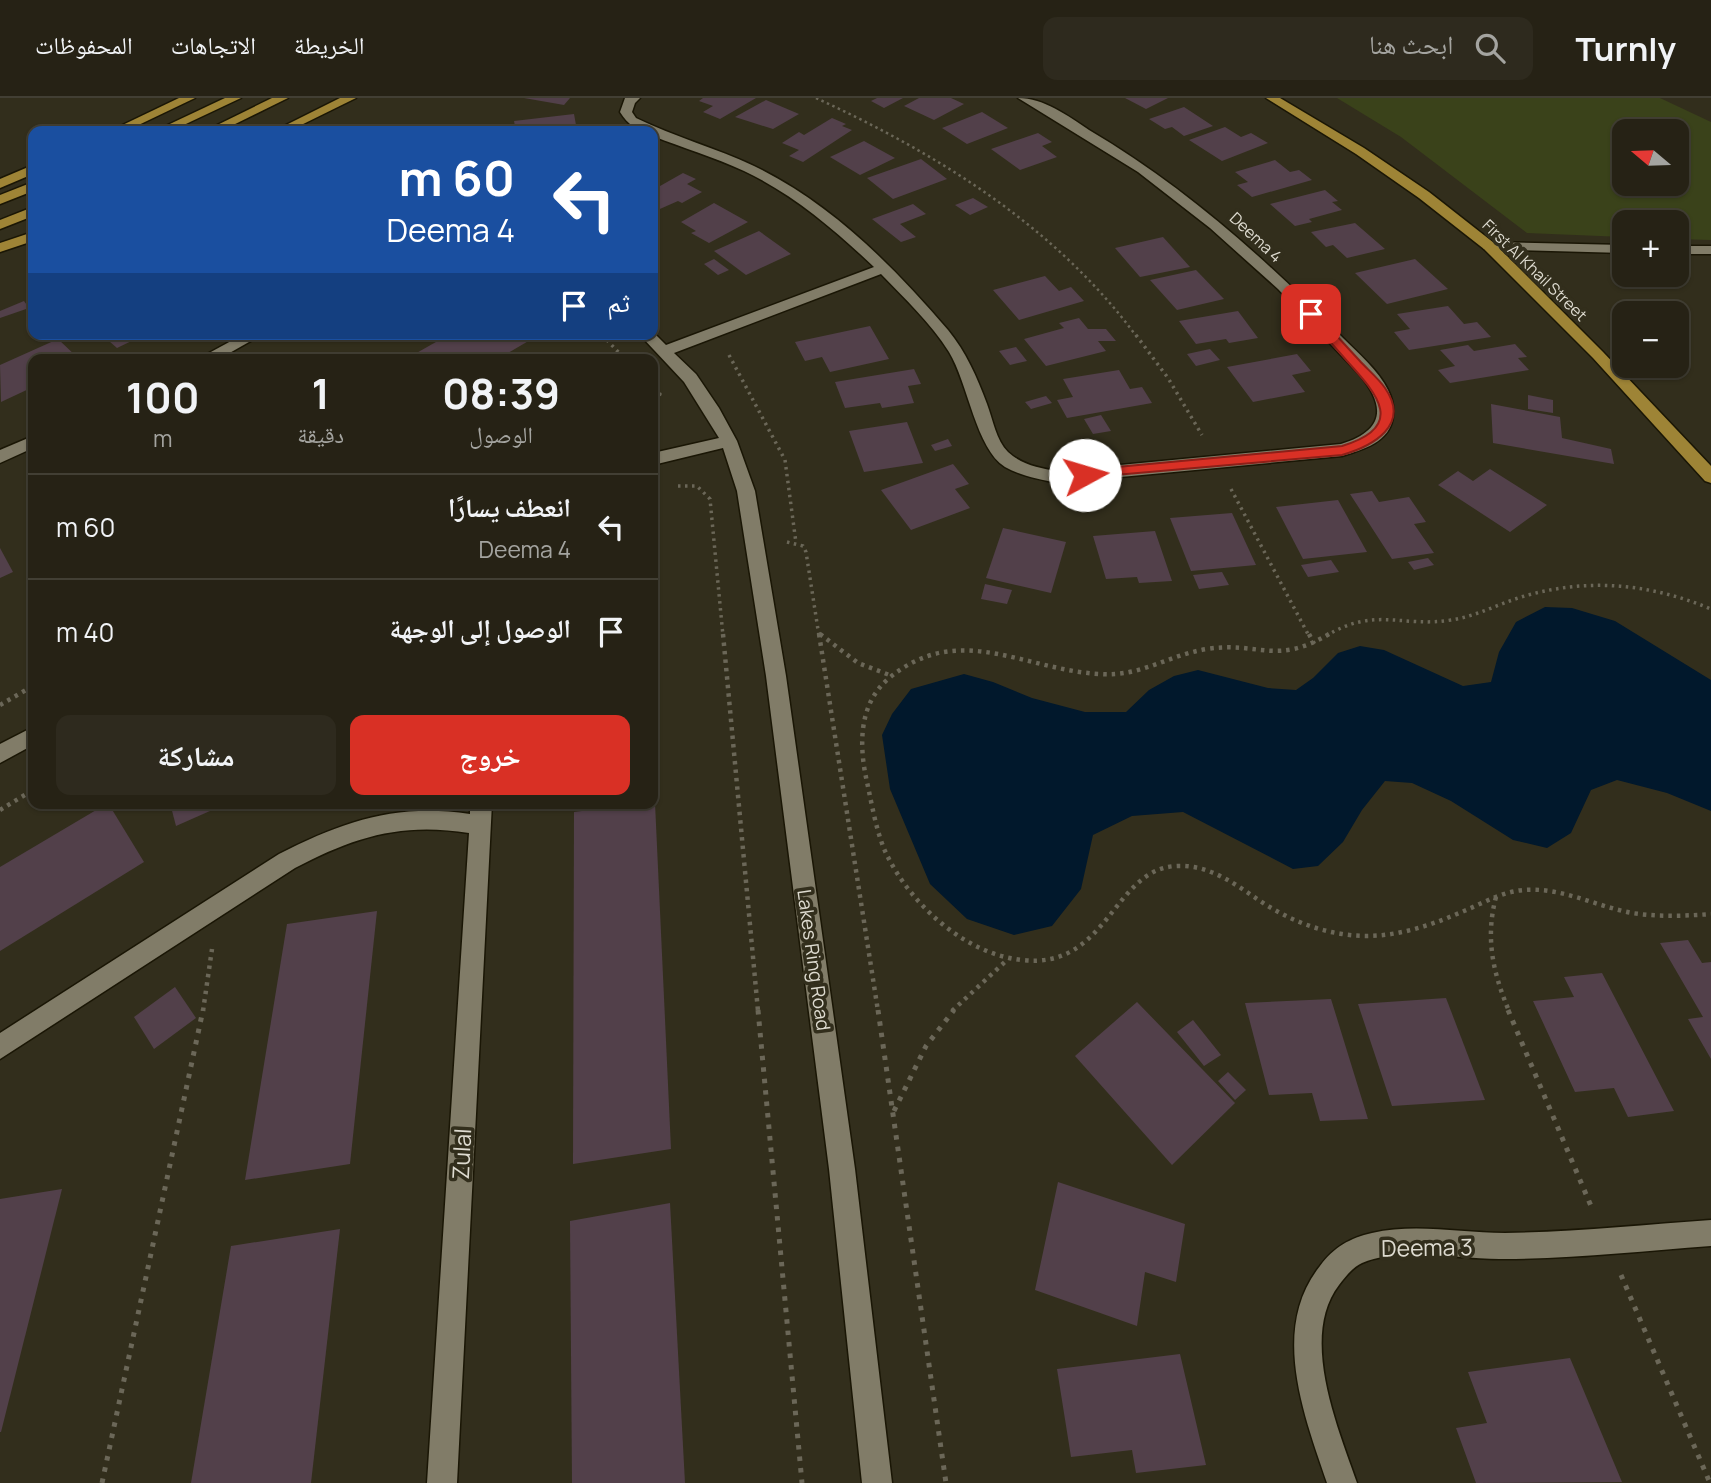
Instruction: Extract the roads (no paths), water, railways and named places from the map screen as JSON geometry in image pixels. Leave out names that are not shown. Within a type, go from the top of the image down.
[{"type":"main road","points":[[127,126],[189,98]]},
{"type":"main road","points":[[172,126],[235,98]]},
{"type":"main road","points":[[222,126],[282,98]]},
{"type":"main road","points":[[291,126],[350,98]]},
{"type":"main road","name":"First Al Khail Street","points":[[1272,98],[1371,158],[1489,246],[1711,477]]},
{"type":"main road","points":[[0,184],[28,171]]},
{"type":"main road","points":[[0,200],[28,188]]},
{"type":"main road","points":[[0,225],[28,213]]},
{"type":"main road","points":[[0,248],[28,238]]},
{"type":"main road","points":[[1658,419],[1711,461]]},
{"type":"street","name":"Deema 4","points":[[634,98],[629,101],[626,111],[632,121],[644,126]]},
{"type":"street","name":"Deema 4","points":[[658,132],[752,170],[799,198],[842,231],[946,337],[970,377],[990,441],[1004,458],[1027,471],[1056,477],[1342,450],[1363,444],[1378,434],[1387,408],[1380,390],[1292,294],[1221,227],[1147,171],[1094,137],[1024,98]]},
{"type":"street","points":[[1489,246],[1612,248]]},
{"type":"street","points":[[1689,250],[1711,250]]},
{"type":"street","points":[[664,351],[882,269]]},
{"type":"street","points":[[216,354],[244,340]]},
{"type":"street","name":"Lakes Ring Road","points":[[652,340],[690,378],[729,442],[746,491],[776,676],[842,1168],[877,1483]]},
{"type":"street","points":[[658,458],[729,442]]},
{"type":"street","points":[[0,457],[28,444]]},
{"type":"street","points":[[0,754],[28,738]]},
{"type":"street","name":"Zulal","points":[[0,1047],[287,861],[326,841],[365,826],[405,818],[481,814],[442,1483]]},
{"type":"street","name":"Deema 3","points":[[1342,1483],[1315,1403],[1307,1355],[1310,1310],[1327,1275],[1353,1251],[1392,1243],[1504,1246],[1711,1233]]},
{"type":"water","points":[[1545,607],[1572,608],[1615,621],[1711,680],[1711,811],[1667,793],[1617,780],[1591,790],[1571,833],[1547,848],[1513,840],[1451,801],[1412,783],[1385,781],[1362,810],[1343,842],[1318,866],[1293,869],[1183,812],[1132,816],[1093,835],[1081,889],[1052,926],[1014,935],[967,919],[930,884],[890,789],[882,735],[892,714],[911,689],[964,674],[993,682],[1032,698],[1085,712],[1126,712],[1149,690],[1174,676],[1198,670],[1268,688],[1296,690],[1313,678],[1338,653],[1360,646],[1384,650],[1463,686],[1491,682],[1499,652],[1516,622]]}]
